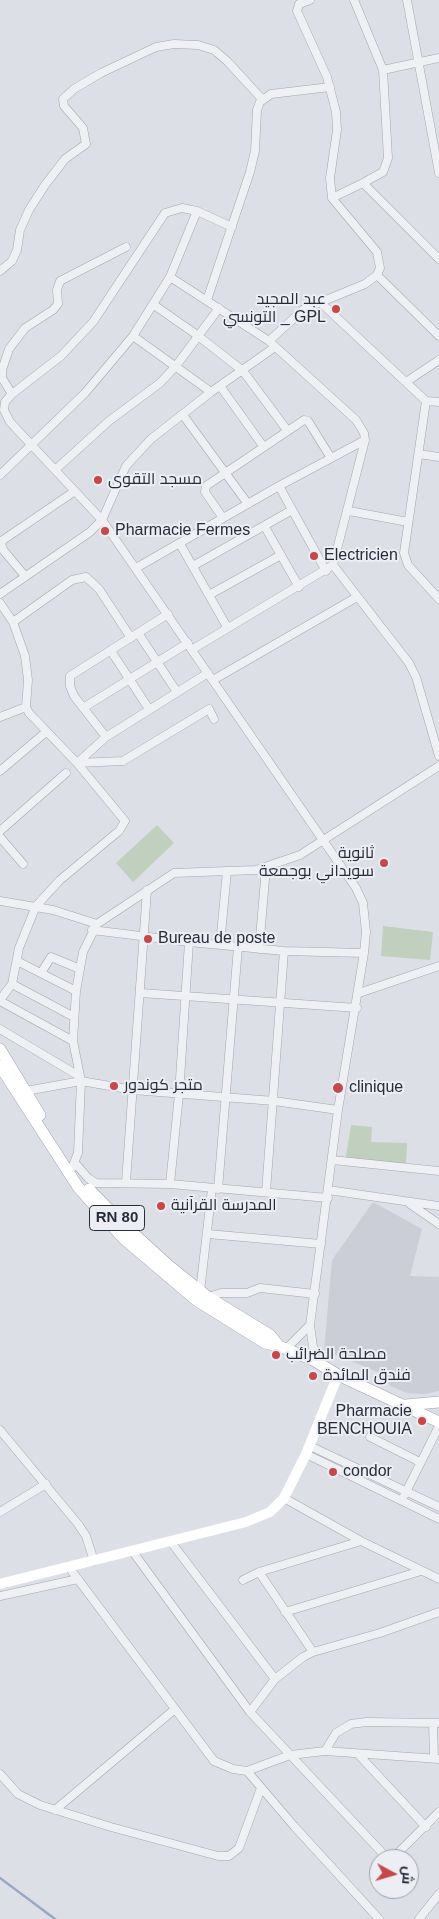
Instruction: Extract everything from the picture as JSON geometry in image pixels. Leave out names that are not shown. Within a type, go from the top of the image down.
[{"type":"main road","name":"RN 80","points":[[0,1049],[73,1166],[94,1195],[144,1250],[208,1309],[265,1343],[283,1347],[315,1361],[338,1375],[439,1422]]},
{"type":"main road","name":"RN 80","points":[[0,1066],[66,1172],[100,1214],[144,1250],[204,1294],[270,1335],[283,1347]]},
{"type":"main road","points":[[0,1584],[252,1521],[270,1512],[284,1498],[308,1450],[338,1375]]},
{"type":"main road","name":"RN 80","points":[[404,1405],[439,1402]]},
{"type":"street","points":[[0,594],[90,532],[102,520],[126,466],[136,453],[210,392],[243,371],[272,344],[304,309],[365,284],[377,275],[380,262],[377,252],[332,198],[330,178],[337,130],[336,112],[330,87],[297,11],[299,4],[310,0]]},
{"type":"street","points":[[332,198],[383,172],[388,164],[382,70],[354,0]]},
{"type":"street","points":[[407,0],[439,173]]},
{"type":"street","points":[[0,271],[12,261],[26,217],[45,185],[66,159],[86,144],[83,128],[64,106],[64,99],[74,89],[109,69],[156,48],[174,44],[198,45],[214,50],[227,61],[262,99]]},
{"type":"street","points":[[382,70],[439,58]]},
{"type":"street","points":[[207,300],[250,172],[255,151],[257,110],[262,99],[271,94],[330,87]]},
{"type":"street","points":[[363,183],[439,258]]},
{"type":"street","points":[[232,227],[197,211],[182,208],[165,212],[93,322],[61,356],[12,394],[5,402],[5,416],[102,520],[191,646],[356,888],[363,903],[366,932],[364,953],[357,1008],[338,1110],[310,1326],[315,1361]]},
{"type":"street","points":[[0,475],[91,386],[134,336],[170,277],[197,211]]},
{"type":"street","points":[[12,394],[2,378],[2,370],[8,349],[25,328],[53,310],[58,304],[57,290],[60,280],[126,247]]},
{"type":"street","points":[[377,275],[439,336]]},
{"type":"street","points":[[83,708],[157,662],[227,627],[333,566],[365,440],[364,433],[356,420],[272,344],[170,277]]},
{"type":"street","points":[[320,302],[426,401],[439,402]]},
{"type":"street","points":[[154,305],[197,334],[243,371],[287,430]]},
{"type":"street","points":[[55,470],[109,421],[160,383],[176,366],[197,334],[219,308]]},
{"type":"street","points":[[134,336],[210,392]]},
{"type":"street","points":[[406,382],[439,360]]},
{"type":"street","points":[[220,386],[263,446]]},
{"type":"street","points":[[426,401],[404,554],[406,560],[439,599]]},
{"type":"street","points":[[183,415],[248,504]]},
{"type":"street","points":[[223,518],[205,490],[206,486],[304,420],[307,421],[331,458]]},
{"type":"street","points":[[136,568],[279,486],[365,440]]},
{"type":"street","points":[[419,454],[439,457]]},
{"type":"street","points":[[279,486],[326,571]]},
{"type":"street","points":[[25,576],[4,551],[1,544],[3,540],[75,491]]},
{"type":"street","points":[[193,566],[292,510]]},
{"type":"street","points":[[348,511],[408,522]]},
{"type":"street","points":[[265,526],[299,587]]},
{"type":"street","points":[[180,544],[227,627]]},
{"type":"street","points":[[209,595],[281,555]]},
{"type":"street","points":[[333,566],[405,656],[412,669],[439,756]]},
{"type":"street","points":[[12,622],[72,580],[86,577],[99,589],[134,636],[157,662],[177,692]]},
{"type":"street","points":[[78,762],[106,737],[149,708],[357,597]]},
{"type":"street","points":[[0,602],[20,638],[27,667],[26,707],[46,732],[78,762],[125,821],[119,832],[60,880],[36,906],[24,931],[12,984],[0,1001],[73,1041]]},
{"type":"street","points":[[106,737],[83,708],[70,686],[70,676],[168,614]]},
{"type":"street","points":[[111,651],[149,708]]},
{"type":"street","points":[[0,717],[26,707]]},
{"type":"street","points":[[78,762],[123,762],[209,709],[214,719]]},
{"type":"street","points":[[0,771],[46,732]]},
{"type":"street","points":[[439,766],[300,856],[266,868],[227,871],[181,871],[162,879],[95,927],[80,969],[76,991],[73,1041],[80,1079],[79,1138],[73,1166],[93,1182],[170,1184],[215,1189],[328,1194],[439,1206]]},
{"type":"street","points":[[0,831],[66,773]]},
{"type":"street","points":[[0,837],[23,864]]},
{"type":"street","points":[[258,948],[266,868]]},
{"type":"street","points":[[220,945],[227,871]]},
{"type":"street","points":[[126,1182],[147,890]]},
{"type":"street","points":[[0,901],[36,906],[95,927],[144,937],[284,951],[364,953]]},
{"type":"street","points":[[170,1184],[179,1094],[189,942]]},
{"type":"street","points":[[238,947],[227,1098],[208,1234],[204,1294],[247,1293],[260,1288],[315,1294]]},
{"type":"street","points":[[266,1192],[284,951]]},
{"type":"street","points":[[41,973],[49,958],[52,957],[80,969]]},
{"type":"street","points":[[17,961],[76,991]]},
{"type":"street","points":[[359,992],[439,966]]},
{"type":"street","points":[[12,984],[74,1017]]},
{"type":"street","points":[[141,993],[357,1008]]},
{"type":"street","points":[[0,1029],[80,1079],[133,1090],[274,1101],[338,1110]]},
{"type":"street","points":[[26,1091],[80,1079]]},
{"type":"street","points":[[332,1160],[439,1171]]},
{"type":"street","points":[[409,1203],[439,1224]]},
{"type":"street","points":[[208,1234],[321,1244]]},
{"type":"street","points":[[283,1347],[310,1326]]},
{"type":"street","points":[[402,1500],[439,1426]]},
{"type":"street","points":[[0,1430],[46,1484],[86,1536],[94,1561]]},
{"type":"street","points":[[370,1437],[420,1462]]},
{"type":"street","points":[[308,1450],[439,1506]]},
{"type":"street","points":[[308,1450],[439,1519]]},
{"type":"street","points":[[0,1512],[46,1484]]},
{"type":"street","points":[[284,1498],[361,1541],[439,1579]]},
{"type":"street","points":[[243,1580],[259,1572],[361,1541]]},
{"type":"street","points":[[171,1542],[276,1679]]},
{"type":"street","points":[[133,1552],[250,1712],[378,1849]]},
{"type":"street","points":[[68,1566],[214,1761],[233,1769],[247,1770],[290,1756],[325,1752],[437,1759],[436,1723],[366,1722],[351,1724],[336,1733],[325,1752]]},
{"type":"street","points":[[285,1612],[421,1571]]},
{"type":"street","points":[[259,1572],[313,1652]]},
{"type":"street","points":[[0,1596],[78,1579]]},
{"type":"street","points":[[250,1712],[276,1679],[293,1664],[313,1652],[380,1633],[439,1612]]},
{"type":"street","points":[[55,1810],[174,1709]]},
{"type":"street","points":[[358,1754],[426,1826]]},
{"type":"street","points":[[247,1770],[379,1919]]},
{"type":"street","points":[[0,1774],[18,1794],[55,1810],[205,1853],[229,1856],[235,1852],[241,1843],[261,1788]]},
{"type":"street","points":[[402,1849],[439,1812]]},
{"type":"street","points":[[419,1919],[439,1894]]},
{"type":"shaded area","points":[[373,1202],[422,1229],[410,1276],[439,1277],[439,1391],[425,1394],[407,1393],[390,1386],[385,1375],[324,1350],[332,1260]]},
{"type":"green space","points":[[157,825],[174,843],[133,882],[116,863]]},
{"type":"green space","points":[[383,926],[433,932],[430,960],[381,956]]},
{"type":"green space","points":[[351,1125],[372,1127],[371,1142],[407,1143],[406,1163],[345,1162]]},
{"type":"waterway","points":[[0,1878],[55,1919]]},
{"type":"place","name":"عبد المجيد التونسي _ GPL","points":[[336,309]]},
{"type":"place","name":"مسجد التقوى","points":[[98,480]]},
{"type":"place","name":"Pharmacie Fermes","points":[[105,531]]},
{"type":"place","name":"Electricien","points":[[314,556]]},
{"type":"place","name":"ثانوية سويداني بوجمعة","points":[[384,863]]},
{"type":"place","name":"Bureau de poste","points":[[148,939]]},
{"type":"place","name":"متجر كوندور","points":[[114,1086]]},
{"type":"place","name":"clinique","points":[[338,1088]]},
{"type":"place","name":"المدرسة القرآنية","points":[[161,1206]]},
{"type":"place","name":"مصلحة الضرائب","points":[[276,1355]]},
{"type":"place","name":"فندق المائدة","points":[[313,1376]]},
{"type":"place","name":"Pharmacie BENCHOUIA","points":[[422,1421]]},
{"type":"place","name":"condor","points":[[333,1472]]}]
